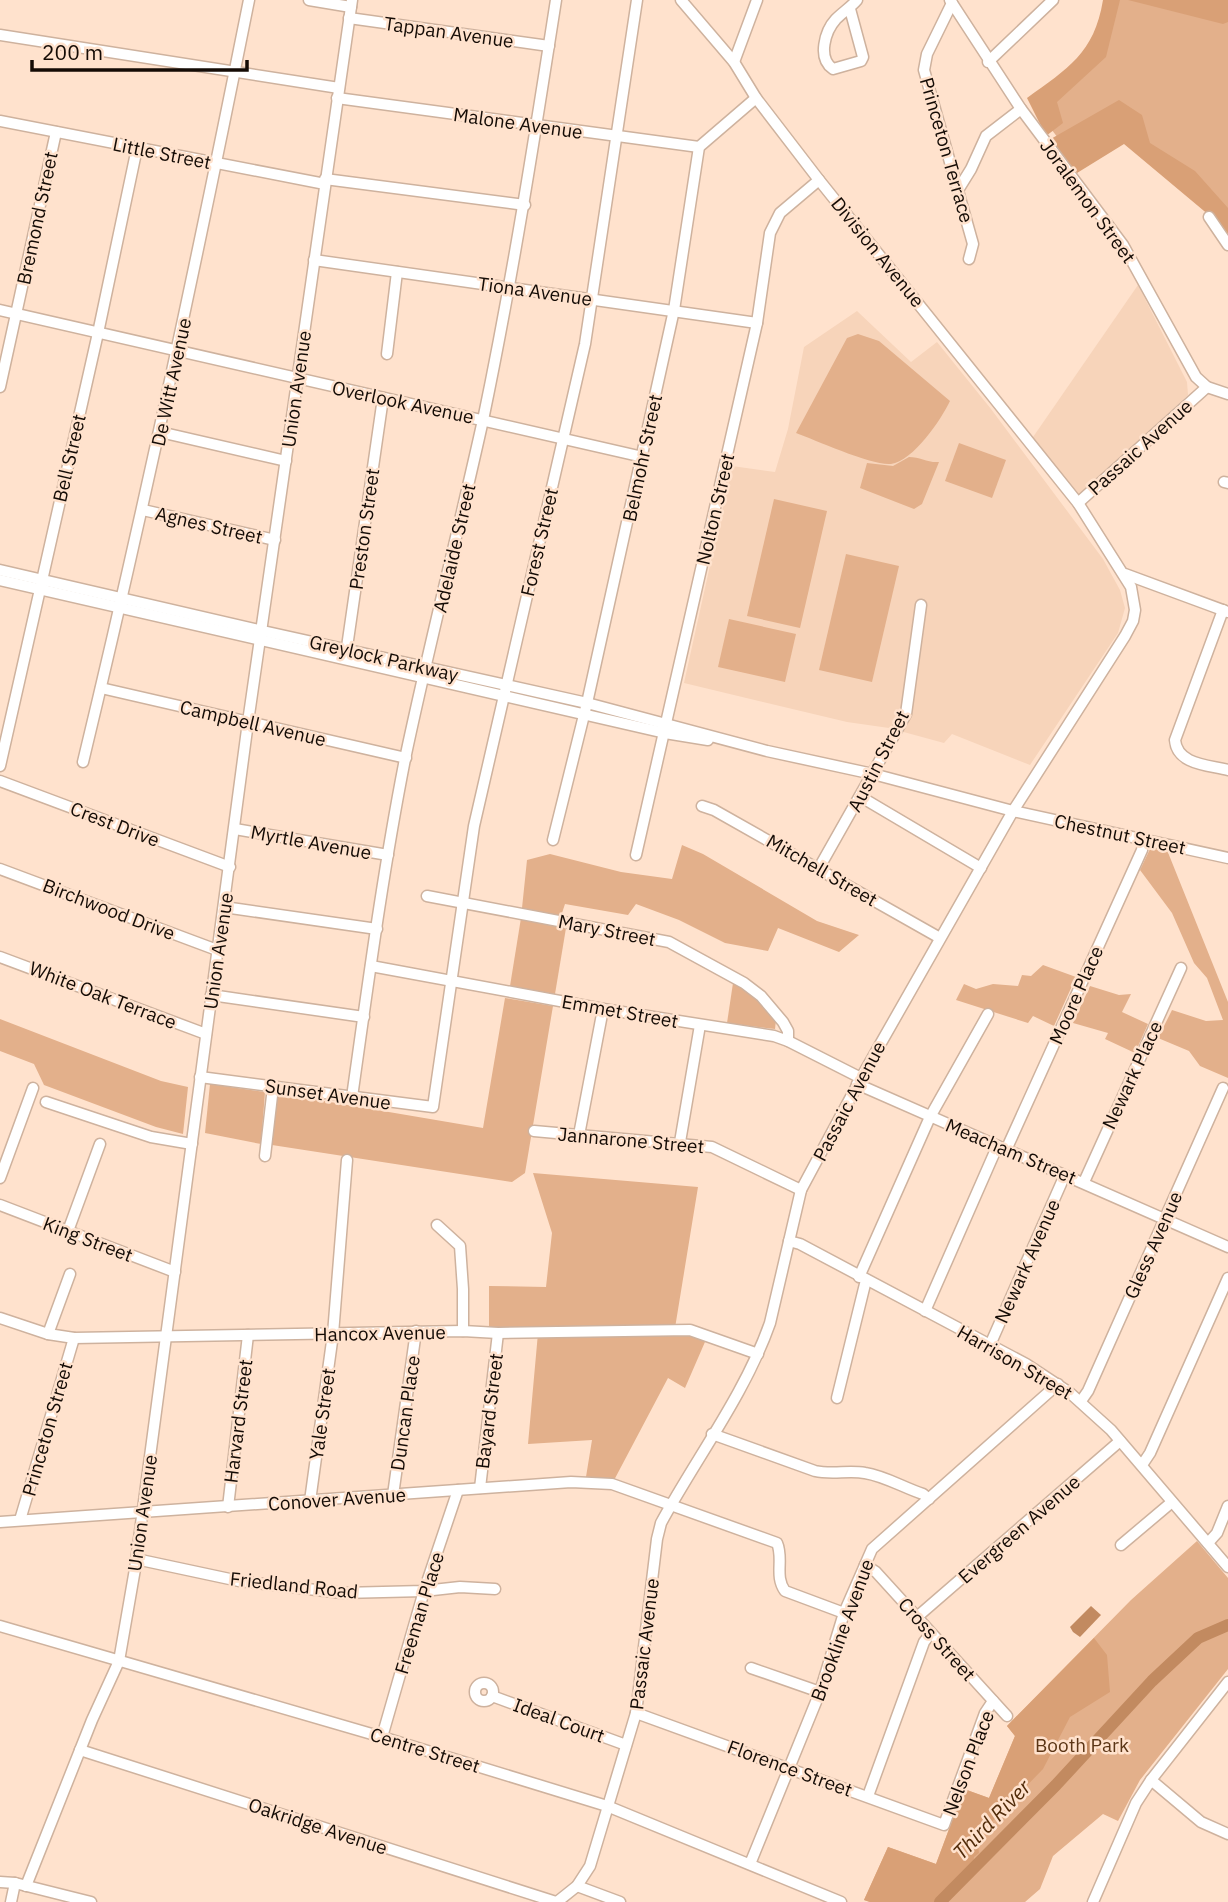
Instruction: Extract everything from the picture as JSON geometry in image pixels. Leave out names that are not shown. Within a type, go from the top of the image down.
[{"type":"street","name":"De Witt Avenue","points":[[83,762],[178,352],[248,0]]},
{"type":"street","points":[[309,0],[351,3]]},
{"type":"street","name":"Adelaide Street","points":[[352,1097],[388,855],[406,758],[510,287],[556,0]]},
{"type":"street","name":"Forest Street","points":[[437,1084],[474,825],[585,344],[637,0]]},
{"type":"street","name":"Division Avenue","points":[[681,0],[734,62],[756,98],[819,180],[1078,503]]},
{"type":"street","points":[[734,62],[757,0]]},
{"type":"street","points":[[850,9],[863,57],[861,61],[833,69],[829,66],[823,47],[836,18],[850,9],[857,0]]},
{"type":"street","points":[[988,62],[1053,0]]},
{"type":"street","name":"Joralemon Street","points":[[951,2],[1021,109],[1123,245],[1196,377],[1207,387]]},
{"type":"street","name":"Princeton Terrace","points":[[951,2],[927,54],[924,70],[973,244],[969,259]]},
{"type":"street","name":"Union Avenue","points":[[26,1886],[119,1661],[136,1559],[248,722],[351,3]]},
{"type":"street","name":"Tappan Avenue","points":[[349,18],[549,46]]},
{"type":"street","name":"Malone Avenue","points":[[0,35],[234,72],[338,93],[536,125],[699,147]]},
{"type":"street","points":[[699,147],[756,98]]},
{"type":"street","points":[[958,190],[986,136],[1021,109]]},
{"type":"street","name":"Little Street","points":[[0,121],[325,182],[525,205]]},
{"type":"street","name":"Bremond Street","points":[[0,387],[56,132]]},
{"type":"street","name":"Belmohr Street","points":[[553,839],[643,457],[674,310],[699,147]]},
{"type":"street","name":"Bell Street","points":[[0,766],[137,148]]},
{"type":"street","name":"Nolton Street","points":[[636,855],[757,323],[771,233],[780,213],[819,180]]},
{"type":"street","points":[[1209,218],[1228,245]]},
{"type":"street","name":"Tiona Avenue","points":[[314,260],[757,323]]},
{"type":"street","points":[[387,354],[397,272]]},
{"type":"street","name":"Overlook Avenue","points":[[0,310],[643,457]]},
{"type":"street","points":[[1207,387],[1228,394]]},
{"type":"street","name":"Passaic Avenue","points":[[557,1902],[577,1886],[590,1866],[636,1713],[661,1523],[758,1354],[770,1323],[801,1190],[859,1081],[1013,811],[1133,621],[1134,596],[1124,574],[1078,503],[1207,387]]},
{"type":"street","name":"Preston Street","points":[[346,654],[383,398]]},
{"type":"street","points":[[160,432],[286,461]]},
{"type":"street","name":"Agnes Street","points":[[143,510],[275,540]]},
{"type":"street","name":"Greylock Parkway","points":[[0,570],[40,584],[505,691],[584,714],[666,728],[873,774],[1013,811]]},
{"type":"street","points":[[1124,574],[1226,611],[1175,740],[1178,752],[1188,760],[1228,770]]},
{"type":"street","name":"Greylock Parkway","points":[[0,580],[40,584]]},
{"type":"street","name":"Austin Street","points":[[819,868],[906,714],[921,605]]},
{"type":"street","name":"Campbell Avenue","points":[[101,688],[406,758]]},
{"type":"street","name":"Greylock Parkway","points":[[505,691],[587,703],[666,728]]},
{"type":"street","name":"Crest Drive","points":[[0,781],[230,867]]},
{"type":"street","points":[[861,797],[981,868]]},
{"type":"street","name":"Mitchell Street","points":[[702,806],[819,868],[940,938]]},
{"type":"street","name":"Chestnut Street","points":[[1013,811],[1227,855]]},
{"type":"street","name":"Myrtle Avenue","points":[[235,829],[388,855]]},
{"type":"street","name":"Moore Place","points":[[925,1311],[1142,850],[1144,839]]},
{"type":"street","name":"Birchwood Drive","points":[[0,869],[217,950]]},
{"type":"street","name":"Mary Street","points":[[427,896],[669,942],[744,983],[761,996],[783,1022],[788,1031],[788,1041]]},
{"type":"street","points":[[224,907],[377,929]]},
{"type":"street","name":"White Oak Terrace","points":[[0,957],[206,1034]]},
{"type":"street","name":"Emmet Street","points":[[372,966],[603,1009],[766,1035],[788,1041],[859,1081]]},
{"type":"street","name":"Newark Place","points":[[1084,1182],[1181,968]]},
{"type":"street","points":[[211,995],[364,1017]]},
{"type":"street","points":[[579,1135],[603,1009]]},
{"type":"street","points":[[837,1398],[863,1278],[930,1117],[988,1014]]},
{"type":"street","points":[[680,1142],[700,1025]]},
{"type":"street","name":"Sunset Avenue","points":[[200,1077],[428,1108],[433,1107],[437,1084]]},
{"type":"street","name":"Meacham Street","points":[[859,1081],[930,1117],[1228,1247]]},
{"type":"street","points":[[265,1156],[273,1087]]},
{"type":"street","points":[[0,1178],[33,1088]]},
{"type":"street","name":"Gless Avenue","points":[[1081,1401],[1088,1391],[1223,1088]]},
{"type":"street","points":[[46,1102],[143,1135],[192,1144]]},
{"type":"street","name":"Jannarone Street","points":[[534,1130],[712,1147],[801,1190]]},
{"type":"street","points":[[68,1231],[100,1144]]},
{"type":"street","name":"Yale Street","points":[[310,1501],[332,1334],[347,1160]]},
{"type":"street","name":"Newark Avenue","points":[[990,1345],[1064,1177]]},
{"type":"street","name":"King Street","points":[[0,1205],[176,1272]]},
{"type":"street","points":[[437,1225],[460,1246],[463,1331]]},
{"type":"street","name":"Harrison Street","points":[[789,1241],[800,1244],[990,1345],[1058,1384],[1081,1401],[1142,1465],[1228,1567]]},
{"type":"street","points":[[48,1334],[70,1275]]},
{"type":"street","points":[[1142,1465],[1150,1453],[1228,1278]]},
{"type":"street","name":"Hancox Avenue","points":[[0,1318],[48,1334],[74,1338],[682,1329],[708,1335],[758,1354]]},
{"type":"street","name":"Duncan Place","points":[[393,1495],[416,1331]]},
{"type":"street","name":"Bayard Street","points":[[480,1488],[498,1333]]},
{"type":"street","name":"Harvard Street","points":[[228,1507],[248,1335]]},
{"type":"street","name":"Princeton Street","points":[[20,1520],[74,1338]]},
{"type":"street","name":"Brookline Avenue","points":[[750,1864],[820,1692],[844,1613],[874,1545],[1058,1384]]},
{"type":"street","points":[[712,1434],[815,1471],[872,1475],[923,1494],[929,1499]]},
{"type":"street","name":"Evergreen Avenue","points":[[917,1617],[1120,1441]]},
{"type":"street","name":"Conover Avenue","points":[[0,1522],[549,1482],[612,1484],[776,1543],[779,1549],[779,1583],[785,1591],[844,1613]]},
{"type":"street","name":"Freeman Place","points":[[383,1737],[424,1591],[458,1490]]},
{"type":"street","points":[[1121,1545],[1172,1502]]},
{"type":"street","points":[[1208,1543],[1217,1533],[1228,1506]]},
{"type":"street","name":"Friedland Road","points":[[136,1559],[239,1581],[329,1591],[424,1591],[460,1587],[495,1589]]},
{"type":"street","name":"Cross Street","points":[[865,1565],[876,1572],[1007,1716]]},
{"type":"street","name":"Centre Street","points":[[0,1626],[383,1737],[607,1806],[841,1902]]},
{"type":"street","points":[[868,1796],[924,1642],[931,1633]]},
{"type":"street","points":[[751,1668],[820,1692]]},
{"type":"street","points":[[1093,1902],[1136,1803],[1228,1682]]},
{"type":"street","name":"Ideal Court","points":[[492,1696],[626,1745]]},
{"type":"street","name":"Nelson Place","points":[[944,1825],[985,1713],[993,1701]]},
{"type":"street","name":"Florence Street","points":[[636,1713],[944,1825]]},
{"type":"street","name":"Oakridge Avenue","points":[[80,1750],[557,1902]]},
{"type":"street","points":[[1151,1780],[1201,1822],[1228,1834]]},
{"type":"street","points":[[0,1882],[15,1883],[91,1902]]},
{"type":"street","points":[[11,1902],[15,1883]]},
{"type":"street","points":[[577,1886],[620,1902]]},
{"type":"shaded area","points":[[1103,0],[1120,0],[1106,57],[1057,102],[1063,123],[1046,136],[1027,98],[1067,68],[1086,47],[1099,18]]},
{"type":"shaded area","points":[[1128,0],[1228,0],[1228,22],[1223,24]]},
{"type":"shaded area","points":[[1119,100],[1142,115],[1150,143],[1195,171],[1228,208],[1228,234],[1222,226],[1124,144],[1077,173],[1049,140]]},
{"type":"shaded area","points":[[1138,285],[1187,382],[1188,395],[1081,495],[1074,494],[1031,440]]},
{"type":"shaded area","points":[[857,311],[911,362],[937,342],[991,409],[1103,559],[1120,590],[1125,608],[1118,633],[1030,765],[952,734],[944,743],[889,728],[847,722],[684,683],[732,466],[775,472],[788,429],[804,347]]},
{"type":"shaded area","points":[[1091,1606],[1101,1615],[1080,1637],[1070,1627]]},
{"type":"shaded area","points":[[1094,1638],[1107,1655],[1110,1692],[1070,1717],[1043,1769],[977,1837],[979,1853],[974,1857],[972,1876],[947,1902],[864,1900],[888,1847],[936,1864],[964,1789],[989,1798],[1015,1736],[1007,1726]]},
{"type":"green space","points":[[1109,0],[1228,0],[1228,211],[1147,145],[1139,118],[1081,168],[1032,104],[1096,52]]},
{"type":"green space","points":[[858,334],[879,341],[950,401],[917,448],[891,464],[858,457],[796,433],[847,338]]},
{"type":"green space","points":[[959,443],[1006,460],[992,498],[945,481]]},
{"type":"green space","points":[[909,457],[939,462],[922,504],[914,509],[860,488],[867,463],[893,466]]},
{"type":"green space","points":[[774,499],[827,511],[800,628],[747,616]]},
{"type":"green space","points":[[846,554],[899,566],[872,682],[819,670]]},
{"type":"green space","points":[[729,619],[796,634],[785,682],[718,667]]},
{"type":"green space","points":[[682,845],[703,854],[817,921],[859,935],[839,952],[778,928],[768,951],[725,943],[679,920],[636,904],[628,915],[565,904],[561,916],[522,908],[527,860],[550,854],[621,872],[672,879]]},
{"type":"green space","points":[[1150,849],[1167,850],[1228,1002],[1228,1078],[1200,1066],[1189,1051],[1158,1038],[1172,1010],[1206,1021],[1223,1020],[1207,978],[1194,963],[1172,913],[1140,870]]},
{"type":"green space","points":[[521,918],[566,928],[555,994],[510,986]]},
{"type":"green space","points":[[1043,965],[1076,977],[1054,1026],[1033,1016],[1028,1023],[956,1000],[964,984],[976,989],[993,984],[1018,986],[1022,975],[1031,976]]},
{"type":"green space","points":[[733,983],[757,997],[776,1020],[775,1029],[727,1023]]},
{"type":"green space","points":[[1090,986],[1119,995],[1131,994],[1122,1012],[1148,1024],[1135,1053],[1105,1039],[1108,1033],[1073,1023]]},
{"type":"green space","points":[[505,998],[553,1006],[525,1173],[512,1182],[272,1145],[277,1093],[483,1128]]},
{"type":"green space","points":[[0,1019],[161,1081],[188,1087],[183,1134],[156,1127],[44,1085],[34,1064],[0,1051]]},
{"type":"green space","points":[[210,1084],[265,1092],[261,1144],[205,1133]]},
{"type":"green space","points":[[533,1173],[698,1187],[675,1328],[708,1335],[685,1388],[668,1378],[612,1484],[585,1483],[592,1440],[528,1444],[538,1333],[489,1333],[489,1286],[546,1287],[552,1233]]},
{"type":"green space","name":"Booth Park","points":[[1197,1541],[1228,1578],[1228,1669],[1140,1780],[1118,1821],[1103,1814],[1053,1856],[1040,1889],[1025,1902],[864,1900],[888,1847],[936,1864],[964,1789],[989,1798],[1015,1736],[1007,1726],[1131,1600]]},
{"type":"waterway","name":"Third River","points":[[940,1902],[1056,1785],[1152,1681],[1198,1638],[1228,1625]]}]
